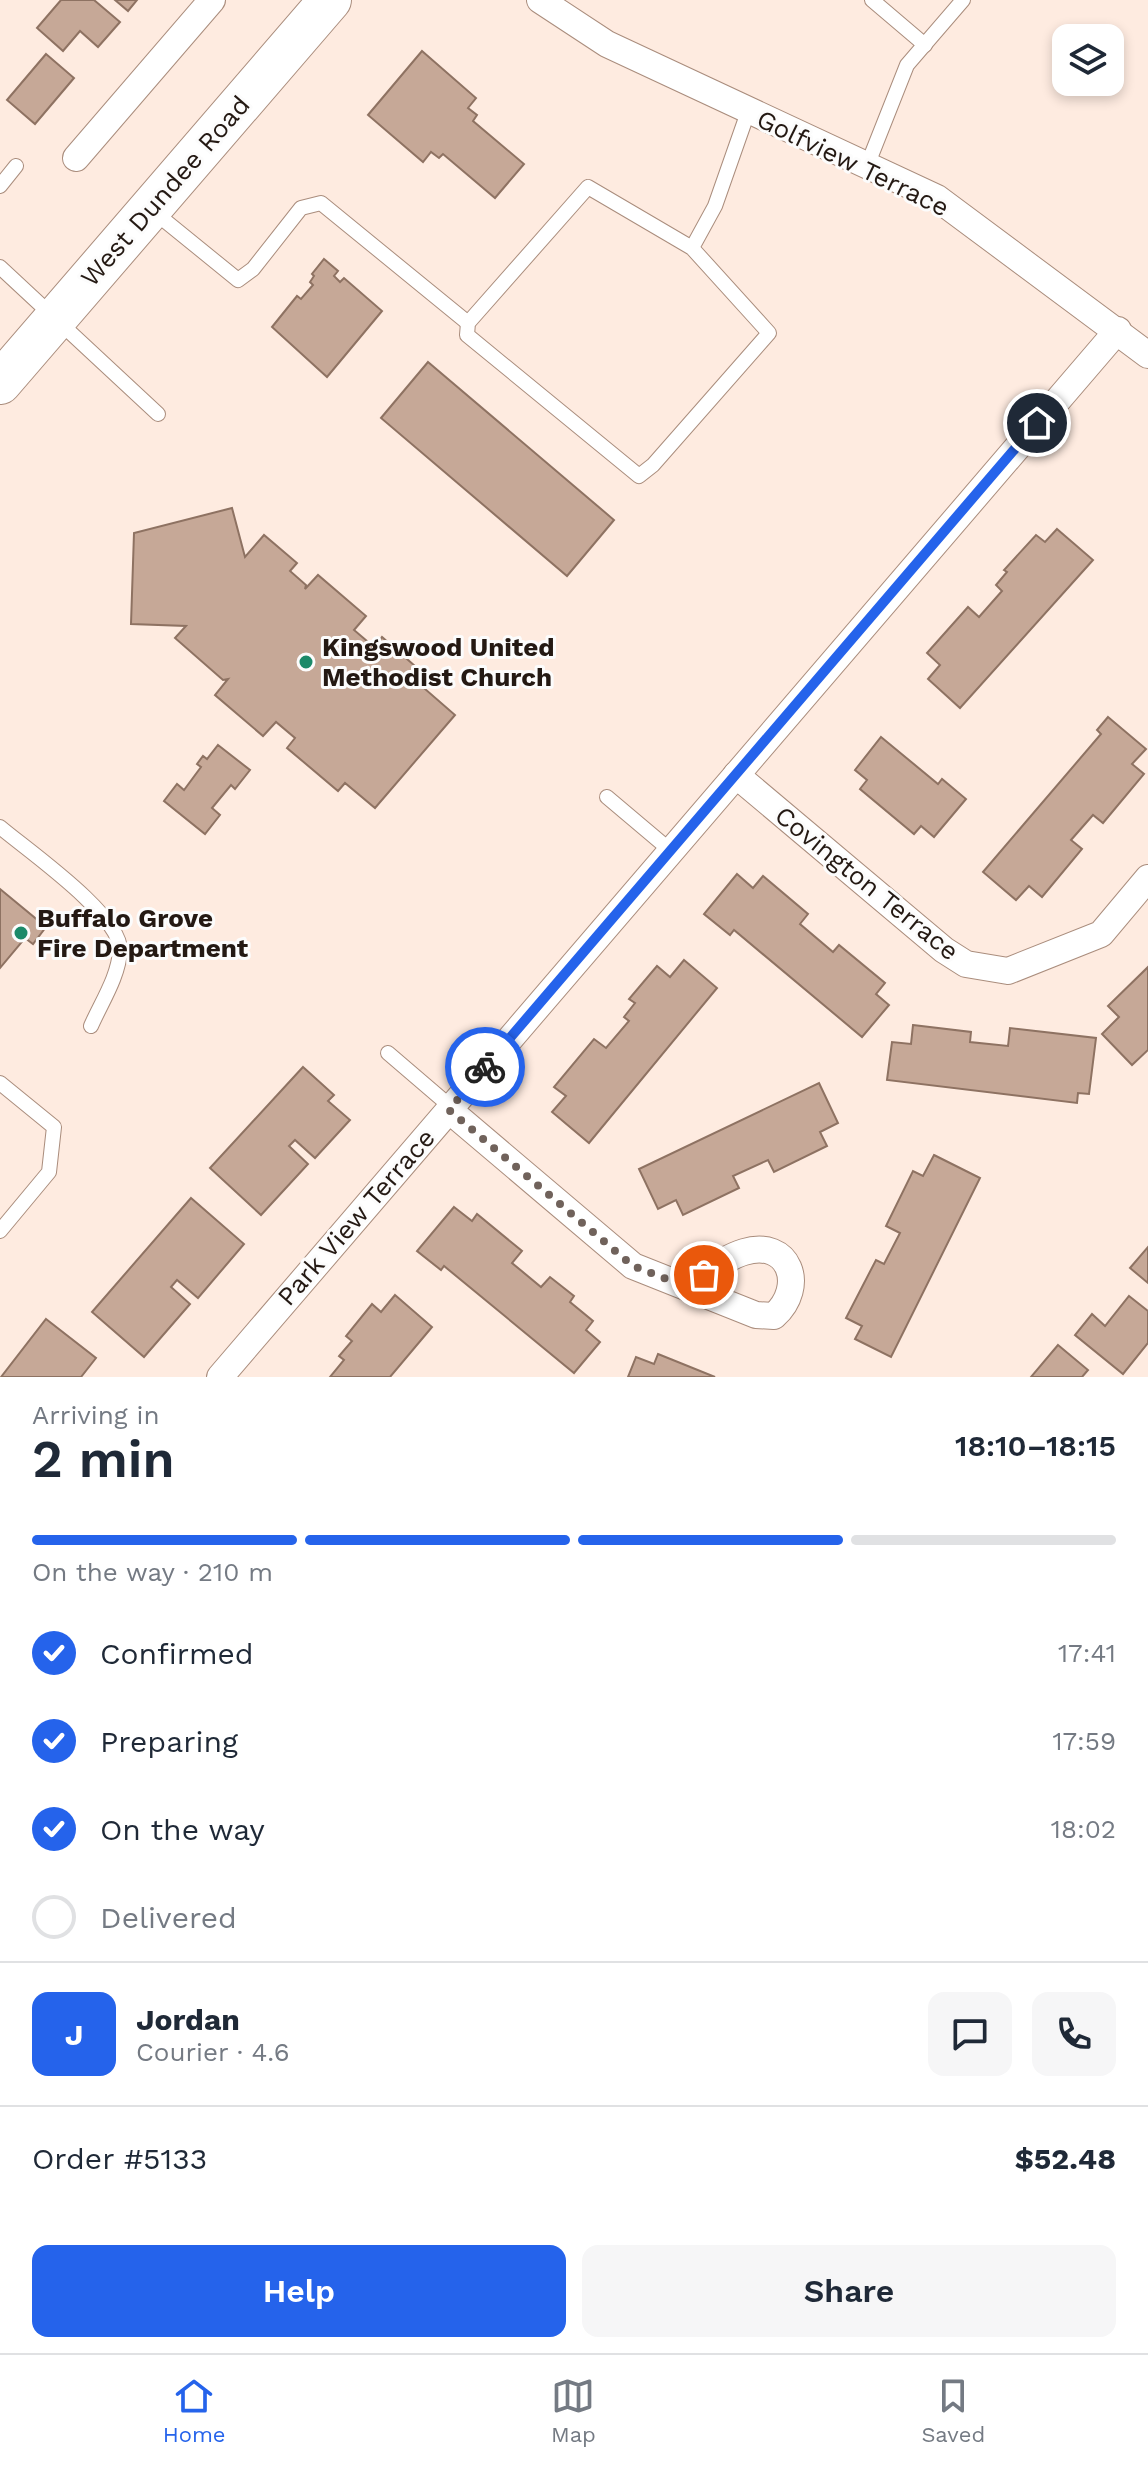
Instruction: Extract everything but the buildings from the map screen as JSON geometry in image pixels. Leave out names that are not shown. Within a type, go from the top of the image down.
[{"type":"main road","name":"West Dundee Road","points":[[0,383],[330,0]]},
{"type":"street","points":[[76,158],[212,0]]},
{"type":"street","name":"Golfview Terrace","points":[[540,0],[607,44],[937,198],[1148,355]]},
{"type":"street","name":"Park View Terrace","points":[[220,1377],[1118,330]]},
{"type":"street","name":"Covington Terrace","points":[[736,775],[944,950],[966,964],[1008,971],[1101,934],[1148,878]]},
{"type":"street","points":[[450,1109],[633,1266],[684,1286]]},
{"type":"lane","points":[[872,0],[925,45]]},
{"type":"lane","points":[[867,166],[907,65],[963,0]]},
{"type":"lane","points":[[692,248],[715,206],[748,112]]},
{"type":"lane","points":[[0,186],[16,166]]},
{"type":"lane","points":[[588,187],[692,248],[769,333],[653,465],[639,476],[467,335],[468,323],[588,187]]},
{"type":"lane","points":[[150,208],[238,280],[253,269],[301,208],[321,203],[468,323]]},
{"type":"lane","points":[[0,267],[158,414]]},
{"type":"lane","points":[[607,797],[671,851]]},
{"type":"lane","points":[[0,827],[97,909],[113,929],[120,947],[117,968],[91,1026]]},
{"type":"lane","points":[[388,1053],[450,1109]]},
{"type":"lane","points":[[0,1083],[54,1127],[49,1172],[0,1231]]},
{"type":"way so far","points":[[485,1067],[449,1110],[633,1266],[684,1286],[704,1275]]},
{"type":"place","name":"Kingswood United Methodist Church","points":[[306,662]]},
{"type":"place","name":"Buffalo Grove Fire Department","points":[[21,933]]},
{"type":"route","points":[[485,1067],[1037,423]]}]
